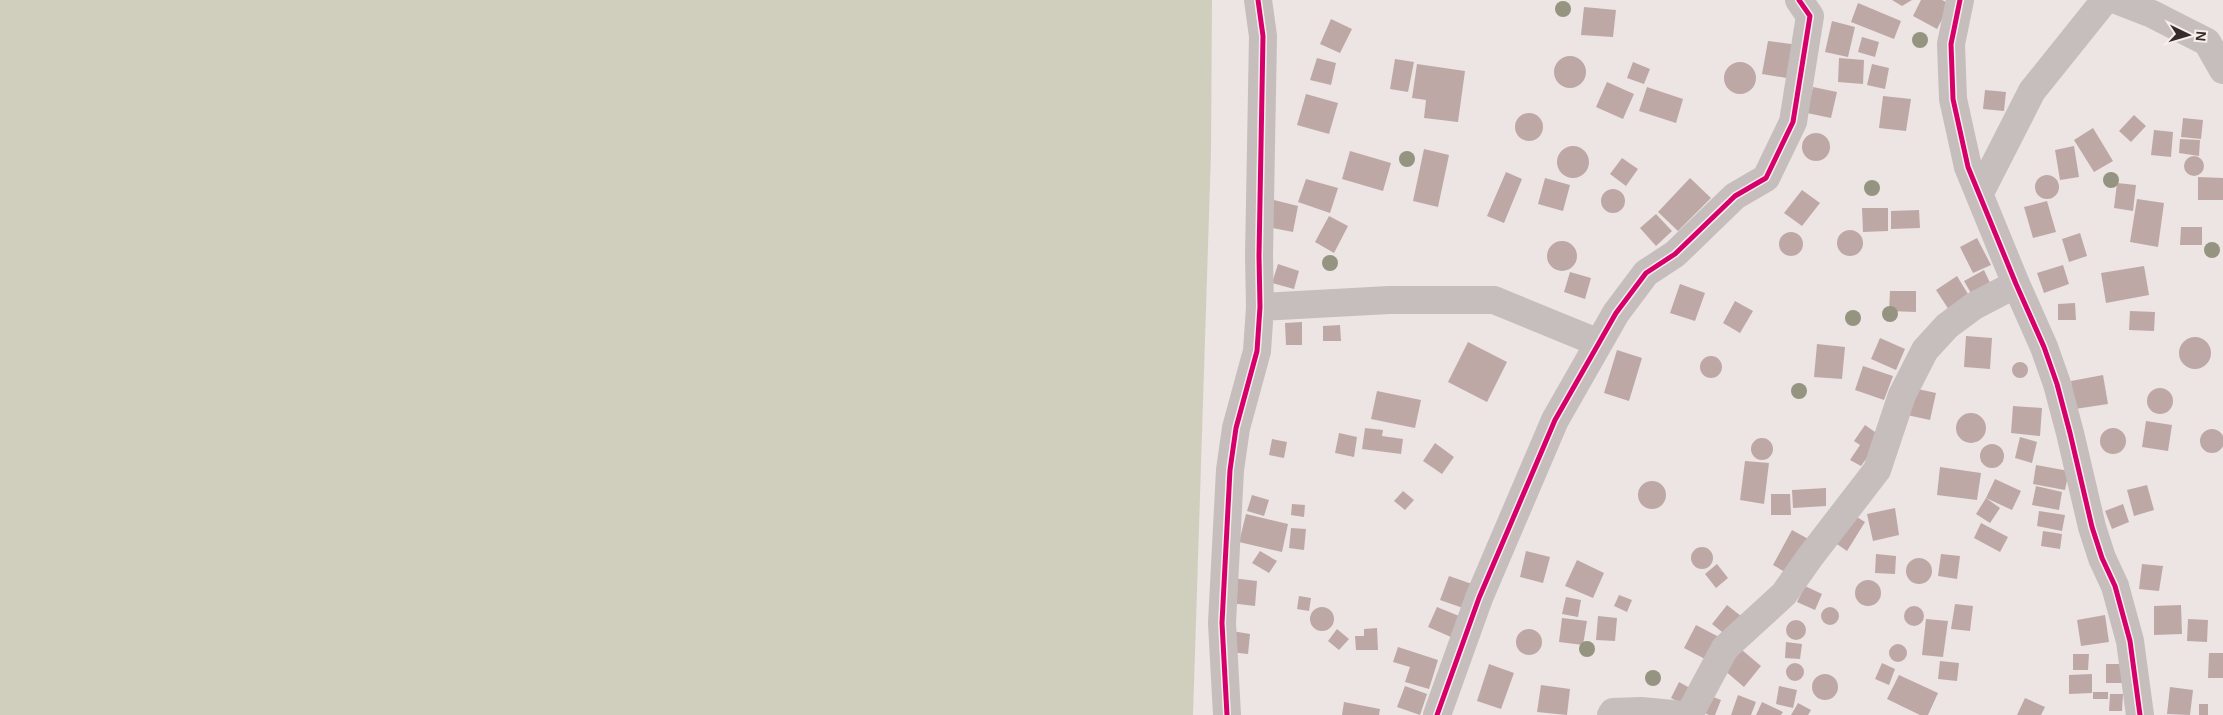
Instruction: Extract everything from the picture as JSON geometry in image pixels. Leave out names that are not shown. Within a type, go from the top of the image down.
[{"type":"street","points":[[1227,715],[1222,622],[1229,488],[1236,428],[1256,351],[1260,307],[1259,256],[1263,36],[1258,0]]},
{"type":"street","points":[[1436,715],[1479,598],[1555,420],[1616,313],[1646,273],[1675,254],[1735,196],[1766,178],[1793,122],[1810,16],[1799,0]]},
{"type":"street","points":[[1960,0],[1950,44],[1953,99],[1968,167],[2044,347],[2070,433],[2092,527],[2102,558],[2115,586],[2130,641],[2140,715]]},
{"type":"street","points":[[1980,193],[2032,91],[2105,0]]},
{"type":"street","points":[[2116,0],[2152,14],[2208,42],[2223,70]]},
{"type":"street","points":[[1689,715],[1725,648],[1784,594],[1877,470],[1902,396],[1925,350],[1947,326],[1974,306],[2016,284]]},
{"type":"street","points":[[1260,307],[1389,300],[1494,300],[1599,343]]},
{"type":"street","points":[[1611,715],[1613,712],[1641,711],[1684,715]]},
{"type":"shaded area","points":[[0,0],[1212,0],[1211,152],[1193,715],[0,715]]},
{"type":"building","points":[[1892,0],[1912,0],[1902,6]]},
{"type":"building","points":[[1921,0],[1942,0],[1950,4],[1937,29],[1913,16]]},
{"type":"building","points":[[1858,3],[1901,21],[1894,39],[1851,22]]},
{"type":"building","points":[[1584,7],[1616,10],[1613,37],[1581,35]]},
{"type":"building","points":[[1331,19],[1352,29],[1340,53],[1320,44]]},
{"type":"building","points":[[1832,21],[1855,27],[1848,57],[1825,52]]},
{"type":"building","points":[[1862,37],[1879,42],[1875,57],[1858,52]]},
{"type":"building","points":[[1768,41],[1798,45],[1793,79],[1762,74]]},
{"type":"building","points":[[1570,56],[1582,60],[1586,72],[1582,84],[1570,88],[1558,84],[1554,72],[1558,60]]},
{"type":"building","points":[[1317,58],[1336,63],[1331,85],[1310,80]]},
{"type":"building","points":[[1839,58],[1864,60],[1863,84],[1838,82]]},
{"type":"building","points":[[1395,59],[1414,62],[1408,92],[1390,89]]},
{"type":"building","points":[[1633,62],[1650,69],[1644,84],[1627,78]]},
{"type":"building","points":[[1740,62],[1751,67],[1756,78],[1751,89],[1740,94],[1729,89],[1724,78],[1729,67]]},
{"type":"building","points":[[1417,64],[1465,71],[1458,122],[1424,118],[1426,100],[1412,98]]},
{"type":"building","points":[[1872,64],[1889,68],[1885,89],[1867,85]]},
{"type":"building","points":[[1607,82],[1634,94],[1623,119],[1596,107]]},
{"type":"building","points":[[1647,87],[1683,99],[1676,123],[1639,111]]},
{"type":"building","points":[[1813,87],[1837,92],[1831,118],[1807,113]]},
{"type":"building","points":[[1985,90],[2006,92],[2004,111],[1983,109]]},
{"type":"building","points":[[1306,94],[1338,103],[1329,134],[1297,125]]},
{"type":"building","points":[[1883,96],[1911,99],[1906,131],[1879,128]]},
{"type":"building","points":[[1529,113],[1539,117],[1543,127],[1539,137],[1529,141],[1519,137],[1515,127],[1519,117]]},
{"type":"building","points":[[2134,115],[2146,126],[2131,142],[2119,131]]},
{"type":"building","points":[[2183,118],[2203,120],[2201,139],[2181,137]]},
{"type":"building","points":[[2093,128],[2113,161],[2094,172],[2074,140]]},
{"type":"building","points":[[2154,130],[2173,132],[2171,157],[2151,155]]},
{"type":"building","points":[[1816,133],[1826,137],[1830,147],[1826,157],[1816,161],[1806,157],[1802,147],[1806,137]]},
{"type":"building","points":[[2180,139],[2200,140],[2199,156],[2179,153]]},
{"type":"building","points":[[1573,146],[1579,147],[1584,151],[1588,156],[1588,168],[1584,173],[1579,177],[1573,178],[1567,177],[1562,173],[1558,168],[1557,162],[1558,156],[1562,151],[1567,147]]},
{"type":"building","points":[[2074,146],[2079,177],[2060,180],[2055,150]]},
{"type":"building","points":[[1424,149],[1449,155],[1438,207],[1413,201]]},
{"type":"building","points":[[1350,151],[1391,163],[1383,191],[1342,179]]},
{"type":"building","points":[[2194,156],[2201,159],[2204,166],[2201,173],[2194,176],[2187,173],[2184,166],[2187,159]]},
{"type":"building","points":[[1622,158],[1638,169],[1626,186],[1610,174]]},
{"type":"building","points":[[1506,172],[1522,179],[1504,223],[1487,216]]},
{"type":"building","points":[[2047,175],[2056,178],[2059,187],[2056,196],[2047,199],[2038,196],[2035,187],[2038,178]]},
{"type":"building","points":[[2198,177],[2223,178],[2223,200],[2198,200]]},
{"type":"building","points":[[1545,178],[1570,185],[1563,211],[1538,204]]},
{"type":"building","points":[[1690,178],[1711,198],[1678,231],[1658,212]]},
{"type":"building","points":[[1306,179],[1338,188],[1330,213],[1298,202]]},
{"type":"building","points":[[2117,183],[2136,185],[2133,211],[2114,208]]},
{"type":"building","points":[[1613,189],[1621,193],[1625,201],[1621,209],[1613,213],[1605,209],[1601,201],[1605,193]]},
{"type":"building","points":[[1802,190],[1820,203],[1802,226],[1784,213]]},
{"type":"building","points":[[2137,199],[2164,203],[2158,247],[2130,242]]},
{"type":"building","points":[[1274,200],[1298,206],[1293,232],[1268,227]]},
{"type":"building","points":[[2047,201],[2056,232],[2033,238],[2024,207]]},
{"type":"building","points":[[1862,208],[1888,208],[1888,231],[1863,232]]},
{"type":"building","points":[[1919,210],[1920,228],[1891,229],[1891,211]]},
{"type":"building","points":[[1656,214],[1672,231],[1656,246],[1640,228]]},
{"type":"building","points":[[1329,216],[1348,226],[1334,253],[1315,242]]},
{"type":"building","points":[[2181,227],[2202,227],[2202,245],[2180,245]]},
{"type":"building","points":[[1850,230],[1859,234],[1863,243],[1859,252],[1850,256],[1841,252],[1837,243],[1841,234]]},
{"type":"building","points":[[1791,232],[1799,236],[1803,244],[1799,252],[1791,256],[1783,252],[1779,244],[1783,236]]},
{"type":"building","points":[[2080,233],[2087,256],[2069,262],[2062,239]]},
{"type":"building","points":[[1977,238],[1991,265],[1973,273],[1960,247]]},
{"type":"building","points":[[1562,241],[1573,245],[1577,256],[1573,267],[1562,271],[1551,267],[1547,256],[1551,245]]},
{"type":"building","points":[[1278,264],[1299,271],[1294,289],[1272,283]]},
{"type":"building","points":[[2063,265],[2069,284],[2044,293],[2037,273]]},
{"type":"building","points":[[2144,266],[2149,295],[2106,303],[2101,273]]},
{"type":"building","points":[[1984,270],[1991,285],[1972,295],[1964,281]]},
{"type":"building","points":[[1570,272],[1591,278],[1585,299],[1564,292]]},
{"type":"building","points":[[1957,276],[1971,299],[1951,313],[1936,290]]},
{"type":"building","points":[[1680,284],[1705,293],[1695,321],[1670,313]]},
{"type":"building","points":[[1890,291],[1916,291],[1916,312],[1889,311]]},
{"type":"building","points":[[1735,301],[1753,311],[1740,333],[1723,323]]},
{"type":"building","points":[[2075,303],[2076,320],[2058,320],[2058,304]]},
{"type":"building","points":[[2130,311],[2155,312],[2154,331],[2129,330]]},
{"type":"building","points":[[1302,322],[1302,345],[1286,345],[1285,323]]},
{"type":"building","points":[[1340,325],[1341,341],[1323,341],[1323,326]]},
{"type":"building","points":[[1966,336],[1992,338],[1990,369],[1964,367]]},
{"type":"building","points":[[2195,337],[2201,338],[2206,342],[2210,347],[2210,359],[2206,364],[2201,368],[2195,369],[2189,368],[2184,364],[2180,359],[2179,353],[2180,347],[2184,342],[2189,338]]},
{"type":"building","points":[[1880,338],[1905,349],[1896,370],[1871,359]]},
{"type":"building","points":[[1468,342],[1507,362],[1487,402],[1448,382]]},
{"type":"building","points":[[1817,344],[1845,347],[1842,379],[1814,377]]},
{"type":"building","points":[[1617,350],[1642,358],[1629,401],[1604,393]]},
{"type":"building","points":[[1711,356],[1719,359],[1722,367],[1719,375],[1711,378],[1703,375],[1700,367],[1703,359]]},
{"type":"building","points":[[2017,362],[2023,362],[2028,367],[2026,376],[2017,378],[2012,373],[2012,367]]},
{"type":"building","points":[[1863,366],[1893,376],[1884,400],[1855,390]]},
{"type":"building","points":[[2103,375],[2108,404],[2075,409],[2071,381]]},
{"type":"building","points":[[1913,388],[1936,393],[1930,420],[1907,415]]},
{"type":"building","points":[[2160,388],[2169,392],[2173,401],[2169,410],[2160,414],[2151,410],[2147,401],[2151,392]]},
{"type":"building","points":[[1377,391],[1421,400],[1415,428],[1371,419]]},
{"type":"building","points":[[2013,406],[2042,408],[2040,436],[2011,433]]},
{"type":"building","points":[[1971,413],[1977,414],[1985,422],[1985,434],[1977,442],[1971,443],[1965,442],[1957,434],[1956,428],[1957,422],[1965,414]]},
{"type":"building","points":[[2146,421],[2172,425],[2168,451],[2142,447]]},
{"type":"building","points":[[1865,425],[1882,437],[1861,466],[1850,460],[1860,445],[1854,441]]},
{"type":"building","points":[[1365,428],[1383,430],[1382,436],[1403,439],[1401,454],[1362,449]]},
{"type":"building","points":[[2113,428],[2123,431],[2126,441],[2123,451],[2113,454],[2103,451],[2100,441],[2103,431]]},
{"type":"building","points":[[2212,429],[2220,433],[2224,441],[2220,449],[2212,453],[2204,449],[2200,441],[2204,433]]},
{"type":"building","points":[[1339,433],[1357,437],[1354,457],[1335,453]]},
{"type":"building","points":[[2020,437],[2037,442],[2032,463],[2015,458]]},
{"type":"building","points":[[1762,438],[1770,441],[1773,449],[1770,457],[1762,460],[1754,457],[1751,449],[1754,441]]},
{"type":"building","points":[[1272,439],[1287,442],[1284,458],[1269,455]]},
{"type":"building","points":[[1435,443],[1454,457],[1442,474],[1423,461]]},
{"type":"building","points":[[1992,444],[2001,447],[2004,456],[2001,465],[1992,468],[1983,465],[1980,456],[1983,447]]},
{"type":"building","points":[[1745,461],[1769,463],[1764,504],[1740,500]]},
{"type":"building","points":[[2036,465],[2069,471],[2065,490],[2033,484]]},
{"type":"building","points":[[1940,467],[1981,473],[1977,500],[1937,495]]},
{"type":"building","points":[[1995,479],[2021,491],[2012,510],[1986,498]]},
{"type":"building","points":[[1652,481],[1662,485],[1666,495],[1662,505],[1652,509],[1642,505],[1638,495],[1642,485]]},
{"type":"building","points":[[2147,485],[2154,510],[2134,516],[2127,490]]},
{"type":"building","points":[[2036,486],[2062,492],[2059,510],[2032,505]]},
{"type":"building","points":[[1826,488],[1826,506],[1793,508],[1792,490]]},
{"type":"building","points":[[1403,491],[1414,500],[1405,510],[1394,501]]},
{"type":"building","points":[[1771,494],[1790,494],[1791,515],[1771,515]]},
{"type":"building","points":[[1252,495],[1269,500],[1264,516],[1247,511]]},
{"type":"building","points":[[1986,498],[2000,508],[1990,523],[1976,514]]},
{"type":"building","points":[[1292,504],[1305,505],[1304,517],[1291,515]]},
{"type":"building","points":[[2123,504],[2129,522],[2112,529],[2105,511]]},
{"type":"building","points":[[1895,508],[1899,535],[1873,541],[1867,514]]},
{"type":"building","points":[[2039,511],[2065,515],[2062,531],[2037,526]]},
{"type":"building","points":[[1246,514],[1288,524],[1282,552],[1239,542]]},
{"type":"building","points":[[1852,514],[1865,522],[1847,551],[1834,542]]},
{"type":"building","points":[[1981,523],[2008,537],[2000,552],[1974,538]]},
{"type":"building","points":[[1291,528],[1306,529],[1304,550],[1289,548]]},
{"type":"building","points":[[1792,530],[1812,541],[1792,576],[1773,565]]},
{"type":"building","points":[[2043,531],[2062,534],[2060,549],[2041,546]]},
{"type":"building","points":[[1702,547],[1710,550],[1713,558],[1710,566],[1702,569],[1694,566],[1691,558],[1694,550]]},
{"type":"building","points":[[1260,551],[1277,561],[1269,573],[1252,563]]},
{"type":"building","points":[[1526,551],[1550,557],[1543,583],[1520,577]]},
{"type":"building","points":[[1876,554],[1896,556],[1895,574],[1875,573]]},
{"type":"building","points":[[1941,554],[1960,556],[1957,579],[1938,576]]},
{"type":"building","points":[[1919,558],[1928,562],[1932,571],[1928,580],[1919,584],[1910,580],[1906,571],[1910,562]]},
{"type":"building","points":[[1577,560],[1604,573],[1593,598],[1565,586]]},
{"type":"building","points":[[1717,564],[1728,578],[1716,588],[1705,574]]},
{"type":"building","points":[[2142,564],[2163,566],[2159,591],[2139,589]]},
{"type":"building","points":[[1449,576],[1472,584],[1463,608],[1440,600]]},
{"type":"building","points":[[1232,578],[1257,581],[1255,606],[1230,603]]},
{"type":"building","points":[[1868,580],[1877,584],[1881,593],[1877,602],[1868,606],[1859,602],[1855,593],[1859,584]]},
{"type":"building","points":[[1805,586],[1822,594],[1815,610],[1797,602]]},
{"type":"building","points":[[1619,595],[1632,600],[1627,612],[1614,606]]},
{"type":"building","points":[[1299,596],[1311,598],[1309,611],[1297,609]]},
{"type":"building","points":[[1566,597],[1581,600],[1578,617],[1562,614]]},
{"type":"building","points":[[1955,604],[1973,606],[1970,631],[1951,629]]},
{"type":"building","points":[[1727,605],[1746,620],[1731,639],[1712,624]]},
{"type":"building","points":[[2181,605],[2182,634],[2154,635],[2154,606]]},
{"type":"building","points":[[1914,606],[1921,609],[1924,616],[1921,623],[1914,626],[1907,623],[1904,616],[1907,609]]},
{"type":"building","points":[[1322,607],[1330,611],[1334,619],[1330,627],[1322,631],[1314,627],[1310,619],[1314,611]]},
{"type":"building","points":[[1437,607],[1459,616],[1451,637],[1428,627]]},
{"type":"building","points":[[1830,607],[1836,610],[1839,616],[1836,622],[1830,625],[1824,622],[1821,616],[1824,610]]},
{"type":"building","points":[[2105,615],[2109,642],[2081,646],[2077,620]]},
{"type":"building","points":[[1598,616],[1617,618],[1615,641],[1596,640]]},
{"type":"building","points":[[1562,618],[1587,621],[1583,645],[1559,642]]},
{"type":"building","points":[[1926,619],[1948,621],[1943,657],[1922,655]]},
{"type":"building","points":[[2188,619],[2208,620],[2207,642],[2187,641]]},
{"type":"building","points":[[1796,620],[1803,623],[1806,630],[1803,637],[1796,640],[1789,637],[1786,630],[1789,623]]},
{"type":"building","points":[[1696,625],[1719,637],[1707,660],[1684,648]]},
{"type":"building","points":[[1377,628],[1378,650],[1356,650],[1355,636],[1364,636],[1364,629]]},
{"type":"building","points":[[1337,629],[1349,639],[1339,650],[1328,641]]},
{"type":"building","points":[[1529,629],[1538,633],[1542,642],[1538,651],[1529,655],[1520,651],[1516,642],[1520,633]]},
{"type":"building","points":[[1232,631],[1250,634],[1248,654],[1229,652]]},
{"type":"building","points":[[1786,642],[1802,644],[1800,659],[1785,658]]},
{"type":"building","points":[[1898,644],[1904,647],[1907,653],[1904,659],[1898,662],[1892,659],[1889,653],[1892,647]]},
{"type":"building","points":[[1398,647],[1438,660],[1429,689],[1405,682],[1410,667],[1393,662]]},
{"type":"building","points":[[1742,650],[1761,666],[1744,687],[1724,670]]},
{"type":"building","points":[[2209,653],[2223,653],[2223,678],[2208,678]]},
{"type":"building","points":[[2073,654],[2089,654],[2088,670],[2073,670]]},
{"type":"building","points":[[1940,661],[1959,663],[1957,681],[1938,679]]},
{"type":"building","points":[[1795,663],[1803,668],[1804,672],[1799,680],[1795,681],[1787,676],[1786,672],[1791,664]]},
{"type":"building","points":[[1882,663],[1895,669],[1889,685],[1875,679]]},
{"type":"building","points":[[1489,664],[1514,673],[1501,709],[1477,701]]},
{"type":"building","points":[[2106,664],[2123,664],[2123,683],[2106,683]]},
{"type":"building","points":[[1825,674],[1834,678],[1838,687],[1834,696],[1825,700],[1816,696],[1812,687],[1816,678]]},
{"type":"building","points":[[2092,674],[2092,693],[2069,694],[2069,675]]},
{"type":"building","points":[[1899,675],[1938,693],[1928,715],[1920,715],[1887,699]]},
{"type":"building","points":[[1679,682],[1697,692],[1689,707],[1671,698]]},
{"type":"building","points":[[1541,685],[1570,689],[1567,715],[1537,712]]},
{"type":"building","points":[[1405,686],[1427,694],[1420,715],[1397,707]]},
{"type":"building","points":[[1779,686],[1797,690],[1793,708],[1776,704]]},
{"type":"building","points":[[2170,687],[2193,690],[2190,715],[2167,714]]},
{"type":"building","points":[[2093,692],[2108,692],[2108,699],[2093,699]]},
{"type":"building","points":[[1703,693],[1721,700],[1715,715],[1709,715],[1696,709]]},
{"type":"building","points":[[2110,694],[2123,694],[2122,711],[2109,711]]},
{"type":"building","points":[[1738,695],[1756,702],[1751,715],[1731,715]]},
{"type":"building","points":[[2025,698],[2045,707],[2041,715],[2017,715]]},
{"type":"building","points":[[1344,702],[1380,709],[1379,715],[1342,715]]},
{"type":"building","points":[[1762,702],[1783,712],[1781,715],[1756,715]]},
{"type":"building","points":[[1798,703],[1811,710],[1808,715],[1791,715]]},
{"type":"building","points":[[2199,704],[2208,704],[2208,715],[2199,715]]},
{"type":"cycle path","points":[[1227,715],[1222,623],[1230,470],[1236,428],[1257,351],[1260,307],[1259,256],[1263,36],[1258,0]]},
{"type":"cycle path","points":[[1437,715],[1479,598],[1555,420],[1616,313],[1646,273],[1675,254],[1735,196],[1766,178],[1793,122],[1810,16],[1799,0]]},
{"type":"cycle path","points":[[1960,0],[1951,44],[1953,99],[1968,167],[2044,347],[2057,384],[2092,527],[2102,558],[2115,586],[2130,641],[2140,715]]}]
